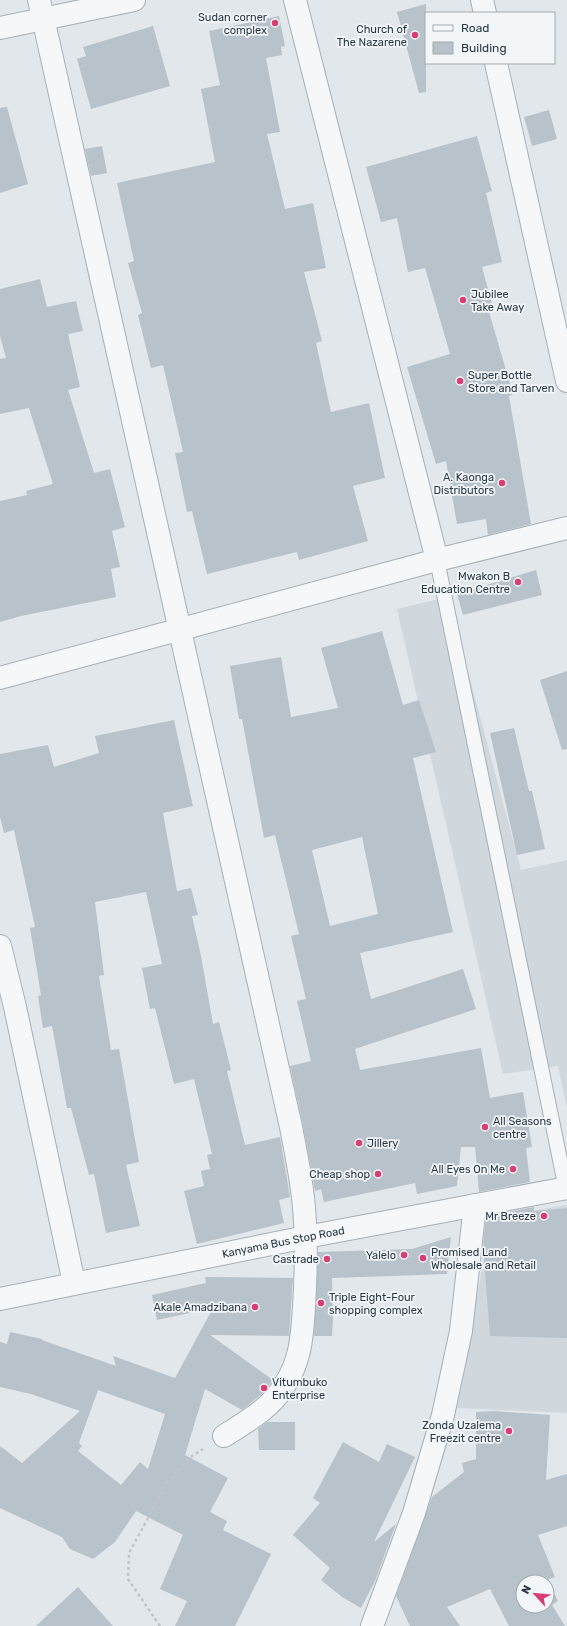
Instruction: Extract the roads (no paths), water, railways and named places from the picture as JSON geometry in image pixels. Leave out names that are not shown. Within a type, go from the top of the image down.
[{"type":"street","points":[[0,28],[41,10],[134,0]]},
{"type":"street","points":[[294,0],[437,560]]},
{"type":"street","points":[[482,0],[485,12]]},
{"type":"street","points":[[41,10],[291,1127],[304,1207],[306,1237],[305,1290],[301,1345],[293,1371],[284,1387],[261,1413],[224,1436]]},
{"type":"street","points":[[496,64],[567,381]]},
{"type":"street","points":[[0,678],[437,560],[567,528]]},
{"type":"street","points":[[0,946],[15,1007],[74,1283]]},
{"type":"street","name":"Kanyama Bus Stop Road","points":[[0,1299],[306,1237],[566,1188]]},
{"type":"street","points":[[372,1626],[414,1514],[443,1415],[461,1331],[475,1205]]},
{"type":"lane","points":[[437,560],[566,1188]]},
{"type":"place","name":"Sudan corner complex","points":[[275,23]]},
{"type":"place","name":"Church of The Nazarene","points":[[415,35]]},
{"type":"place","name":"Jubilee Take Away","points":[[463,300]]},
{"type":"place","name":"Super Bottle Store and Tarven","points":[[460,381]]},
{"type":"place","name":"A. Kaonga Distributors","points":[[502,483]]},
{"type":"place","name":"Mwakon B Education Centre","points":[[518,582]]},
{"type":"place","name":"All Seasons centre","points":[[485,1127]]},
{"type":"place","name":"Jillery","points":[[359,1143]]},
{"type":"place","name":"All Eyes On Me","points":[[513,1169]]},
{"type":"place","name":"Cheap shop","points":[[378,1174]]},
{"type":"place","name":"Mr Breeze","points":[[544,1216]]},
{"type":"place","name":"Yalelo","points":[[404,1255]]},
{"type":"place","name":"Promised Land Wholesale and Retail","points":[[423,1258]]},
{"type":"place","name":"Castrade","points":[[327,1259]]},
{"type":"place","name":"Triple Eight-Four shopping complex","points":[[321,1303]]},
{"type":"place","name":"Akale Amadzibana","points":[[255,1307]]},
{"type":"place","name":"Vitumbuko Enterprise","points":[[264,1388]]},
{"type":"place","name":"Zonda Uzalema Freezit centre","points":[[509,1431]]}]
